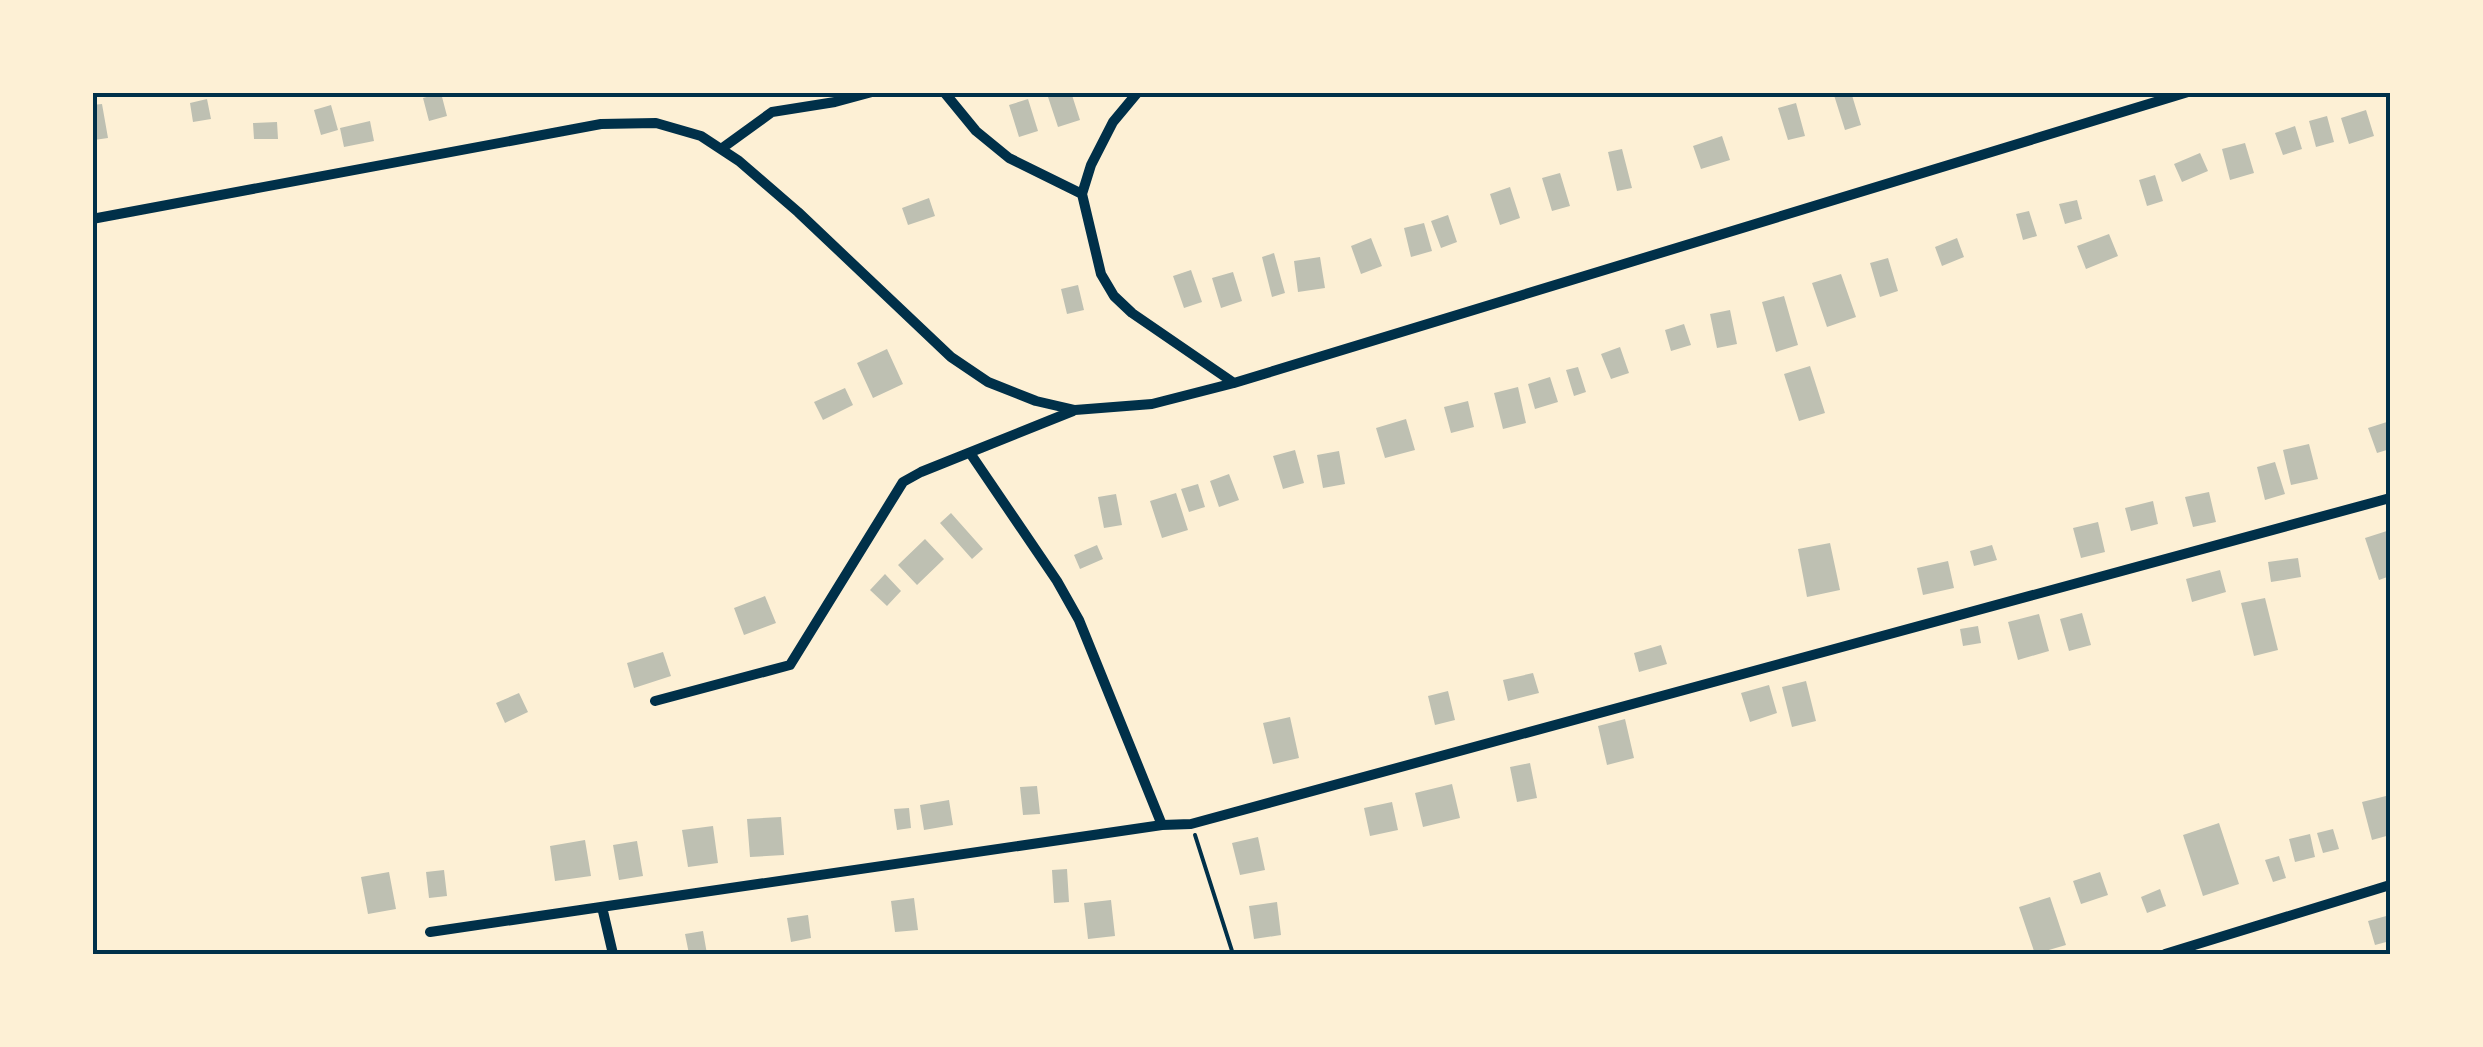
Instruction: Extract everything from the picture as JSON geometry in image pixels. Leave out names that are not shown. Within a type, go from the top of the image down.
[{"type":"street","points":[[721,149],[772,112],[872,92]]},
{"type":"street","points":[[944,92],[976,131],[1009,158],[1082,194]]},
{"type":"street","points":[[1138,92],[1113,122],[1091,164],[1082,194],[1101,274],[1114,296],[1132,313],[1234,383]]},
{"type":"street","points":[[92,219],[600,124],[656,123],[701,136],[739,162],[798,212],[951,357],[988,382],[1036,401],[1075,410],[1152,404],[1234,383],[2188,92]]},
{"type":"street","points":[[655,701],[790,665],[903,482],[1075,410]]},
{"type":"street","points":[[970,453],[1058,581],[1079,620],[1162,825]]},
{"type":"street","points":[[430,932],[1162,825],[1191,824],[2390,498]]},
{"type":"street","points":[[2165,954],[2390,885]]},
{"type":"street","points":[[602,907],[614,954]]},
{"type":"path","points":[[1191,824],[1233,954]]},
{"type":"building","points":[[1071,92],[1080,120],[1058,127],[1048,97]]},
{"type":"building","points":[[1833,92],[1851,92],[1861,125],[1845,130]]},
{"type":"building","points":[[441,93],[447,116],[429,121],[423,98]]},
{"type":"building","points":[[207,99],[211,119],[193,122],[190,103]]},
{"type":"building","points":[[1028,99],[1038,131],[1019,137],[1009,105]]},
{"type":"building","points":[[1796,103],[1805,136],[1788,140],[1778,108]]},
{"type":"building","points":[[102,104],[108,138],[94,140],[92,105]]},
{"type":"building","points":[[331,105],[338,130],[321,135],[314,110]]},
{"type":"building","points":[[2366,110],[2374,136],[2349,144],[2341,118]]},
{"type":"building","points":[[2327,116],[2334,142],[2316,147],[2309,121]]},
{"type":"building","points":[[370,121],[374,141],[344,147],[340,128]]},
{"type":"building","points":[[277,122],[278,139],[254,139],[253,123]]},
{"type":"building","points":[[2295,126],[2302,149],[2283,155],[2275,133]]},
{"type":"building","points":[[1722,136],[1730,160],[1701,169],[1693,146]]},
{"type":"building","points":[[2245,143],[2254,173],[2230,180],[2222,149]]},
{"type":"building","points":[[1622,149],[1632,188],[1617,191],[1608,152]]},
{"type":"building","points":[[2200,153],[2208,171],[2182,182],[2174,164]]},
{"type":"building","points":[[1560,173],[1570,206],[1552,211],[1542,178]]},
{"type":"building","points":[[2155,175],[2163,201],[2147,206],[2139,180]]},
{"type":"building","points":[[1510,187],[1520,218],[1500,225],[1490,194]]},
{"type":"building","points":[[929,198],[935,216],[908,225],[902,208]]},
{"type":"building","points":[[2077,200],[2082,219],[2065,224],[2059,204]]},
{"type":"building","points":[[2029,211],[2037,236],[2023,240],[2016,214]]},
{"type":"building","points":[[1448,215],[1457,242],[1441,248],[1431,221]]},
{"type":"building","points":[[1424,223],[1432,251],[1411,257],[1404,228]]},
{"type":"building","points":[[2109,234],[2118,256],[2086,269],[2077,246]]},
{"type":"building","points":[[1371,238],[1382,266],[1361,274],[1351,246]]},
{"type":"building","points":[[1957,238],[1964,257],[1942,266],[1935,247]]},
{"type":"building","points":[[1274,253],[1285,293],[1272,297],[1262,257]]},
{"type":"building","points":[[1320,257],[1325,288],[1298,292],[1294,261]]},
{"type":"building","points":[[1888,258],[1898,291],[1880,297],[1870,263]]},
{"type":"building","points":[[1191,270],[1202,302],[1184,308],[1173,276]]},
{"type":"building","points":[[1233,272],[1242,301],[1221,308],[1212,278]]},
{"type":"building","points":[[1841,274],[1856,317],[1827,327],[1812,283]]},
{"type":"building","points":[[1078,285],[1084,310],[1067,314],[1061,289]]},
{"type":"building","points":[[1784,296],[1798,345],[1776,352],[1762,302]]},
{"type":"building","points":[[1730,310],[1737,344],[1717,348],[1710,314]]},
{"type":"building","points":[[1684,324],[1691,345],[1671,351],[1665,330]]},
{"type":"building","points":[[1620,347],[1629,373],[1611,379],[1601,354]]},
{"type":"building","points":[[887,349],[903,384],[873,398],[857,363]]},
{"type":"building","points":[[1810,366],[1825,413],[1799,421],[1784,374]]},
{"type":"building","points":[[1578,367],[1586,392],[1574,396],[1566,370]]},
{"type":"building","points":[[1550,377],[1558,402],[1535,409],[1528,384]]},
{"type":"building","points":[[1518,387],[1526,423],[1503,429],[1494,393]]},
{"type":"building","points":[[845,388],[853,405],[823,420],[814,402]]},
{"type":"building","points":[[1468,401],[1474,427],[1451,433],[1444,407]]},
{"type":"building","points":[[1406,419],[1415,450],[1385,458],[1376,428]]},
{"type":"building","points":[[2390,421],[2390,449],[2377,453],[2368,428]]},
{"type":"building","points":[[2309,444],[2318,479],[2291,485],[2283,450]]},
{"type":"building","points":[[1295,450],[1304,483],[1283,489],[1273,456]]},
{"type":"building","points":[[1339,451],[1345,484],[1323,488],[1317,455]]},
{"type":"building","points":[[2275,462],[2285,494],[2265,500],[2257,467]]},
{"type":"building","points":[[1229,474],[1239,500],[1219,507],[1210,481]]},
{"type":"building","points":[[1198,484],[1205,507],[1189,512],[1181,489]]},
{"type":"building","points":[[2209,492],[2216,522],[2193,527],[2185,497]]},
{"type":"building","points":[[1176,493],[1188,530],[1162,538],[1150,501]]},
{"type":"building","points":[[1116,494],[1122,525],[1104,528],[1098,497]]},
{"type":"building","points":[[2153,501],[2158,524],[2131,531],[2125,508]]},
{"type":"building","points":[[951,513],[983,549],[972,559],[940,523]]},
{"type":"building","points":[[2098,522],[2105,552],[2081,558],[2073,528]]},
{"type":"building","points":[[2390,530],[2390,576],[2379,580],[2365,538]]},
{"type":"building","points":[[925,539],[944,559],[917,585],[898,565]]},
{"type":"building","points":[[1830,543],[1840,590],[1807,597],[1798,549]]},
{"type":"building","points":[[1097,545],[1103,559],[1080,569],[1074,555]]},
{"type":"building","points":[[1992,545],[1997,560],[1974,566],[1970,551]]},
{"type":"building","points":[[2298,558],[2301,577],[2271,582],[2268,562]]},
{"type":"building","points":[[1948,561],[1954,588],[1923,595],[1917,568]]},
{"type":"building","points":[[2220,570],[2226,592],[2192,602],[2186,579]]},
{"type":"building","points":[[885,574],[901,591],[887,606],[870,590]]},
{"type":"building","points":[[765,596],[776,623],[744,635],[734,608]]},
{"type":"building","points":[[2265,598],[2278,650],[2254,656],[2241,603]]},
{"type":"building","points":[[2082,613],[2091,645],[2069,651],[2060,619]]},
{"type":"building","points":[[2039,614],[2049,651],[2018,660],[2008,622]]},
{"type":"building","points":[[1978,626],[1981,643],[1963,646],[1960,629]]},
{"type":"building","points":[[1661,645],[1667,664],[1639,672],[1634,653]]},
{"type":"building","points":[[663,652],[671,676],[634,688],[627,663]]},
{"type":"building","points":[[1533,673],[1539,693],[1508,701],[1503,680]]},
{"type":"building","points":[[1806,681],[1816,721],[1792,727],[1782,687]]},
{"type":"building","points":[[1769,685],[1777,713],[1750,722],[1741,693]]},
{"type":"building","points":[[1448,691],[1455,720],[1435,725],[1428,696]]},
{"type":"building","points":[[519,693],[528,712],[505,723],[496,703]]},
{"type":"building","points":[[1290,717],[1299,758],[1273,764],[1263,723]]},
{"type":"building","points":[[1625,719],[1634,758],[1607,765],[1598,726]]},
{"type":"building","points":[[1530,763],[1537,798],[1517,802],[1510,767]]},
{"type":"building","points":[[1452,784],[1460,818],[1423,827],[1415,793]]},
{"type":"building","points":[[1037,786],[1040,814],[1023,815],[1020,787]]},
{"type":"building","points":[[2390,795],[2390,835],[2372,840],[2362,802]]},
{"type":"building","points":[[949,800],[953,825],[924,830],[920,805]]},
{"type":"building","points":[[1392,802],[1398,830],[1370,836],[1364,808]]},
{"type":"building","points":[[909,808],[911,828],[897,830],[894,809]]},
{"type":"building","points":[[781,817],[784,855],[750,857],[747,819]]},
{"type":"building","points":[[2219,823],[2239,884],[2203,896],[2183,835]]},
{"type":"building","points":[[713,826],[718,863],[688,867],[682,830]]},
{"type":"building","points":[[2333,829],[2339,849],[2323,853],[2317,833]]},
{"type":"building","points":[[2310,834],[2315,857],[2295,862],[2289,839]]},
{"type":"building","points":[[1258,837],[1265,870],[1240,875],[1232,843]]},
{"type":"building","points":[[585,840],[591,876],[555,881],[550,846]]},
{"type":"building","points":[[637,841],[643,876],[619,880],[613,845]]},
{"type":"building","points":[[2279,856],[2286,878],[2273,882],[2265,860]]},
{"type":"building","points":[[1067,869],[1069,902],[1054,903],[1052,870]]},
{"type":"building","points":[[444,870],[447,896],[429,898],[426,872]]},
{"type":"building","points":[[389,872],[396,909],[368,914],[361,877]]},
{"type":"building","points":[[2100,872],[2108,895],[2081,904],[2073,881]]},
{"type":"building","points":[[2160,889],[2166,906],[2147,913],[2141,897]]},
{"type":"building","points":[[2050,897],[2066,945],[2035,954],[2019,907]]},
{"type":"building","points":[[914,898],[918,930],[895,932],[891,901]]},
{"type":"building","points":[[1111,900],[1115,936],[1088,939],[1084,903]]},
{"type":"building","points":[[1277,902],[1281,935],[1254,939],[1249,906]]},
{"type":"building","points":[[808,915],[811,938],[791,942],[787,918]]},
{"type":"building","points":[[2390,915],[2390,941],[2375,945],[2368,921]]},
{"type":"building","points":[[703,931],[707,954],[689,954],[685,934]]}]
